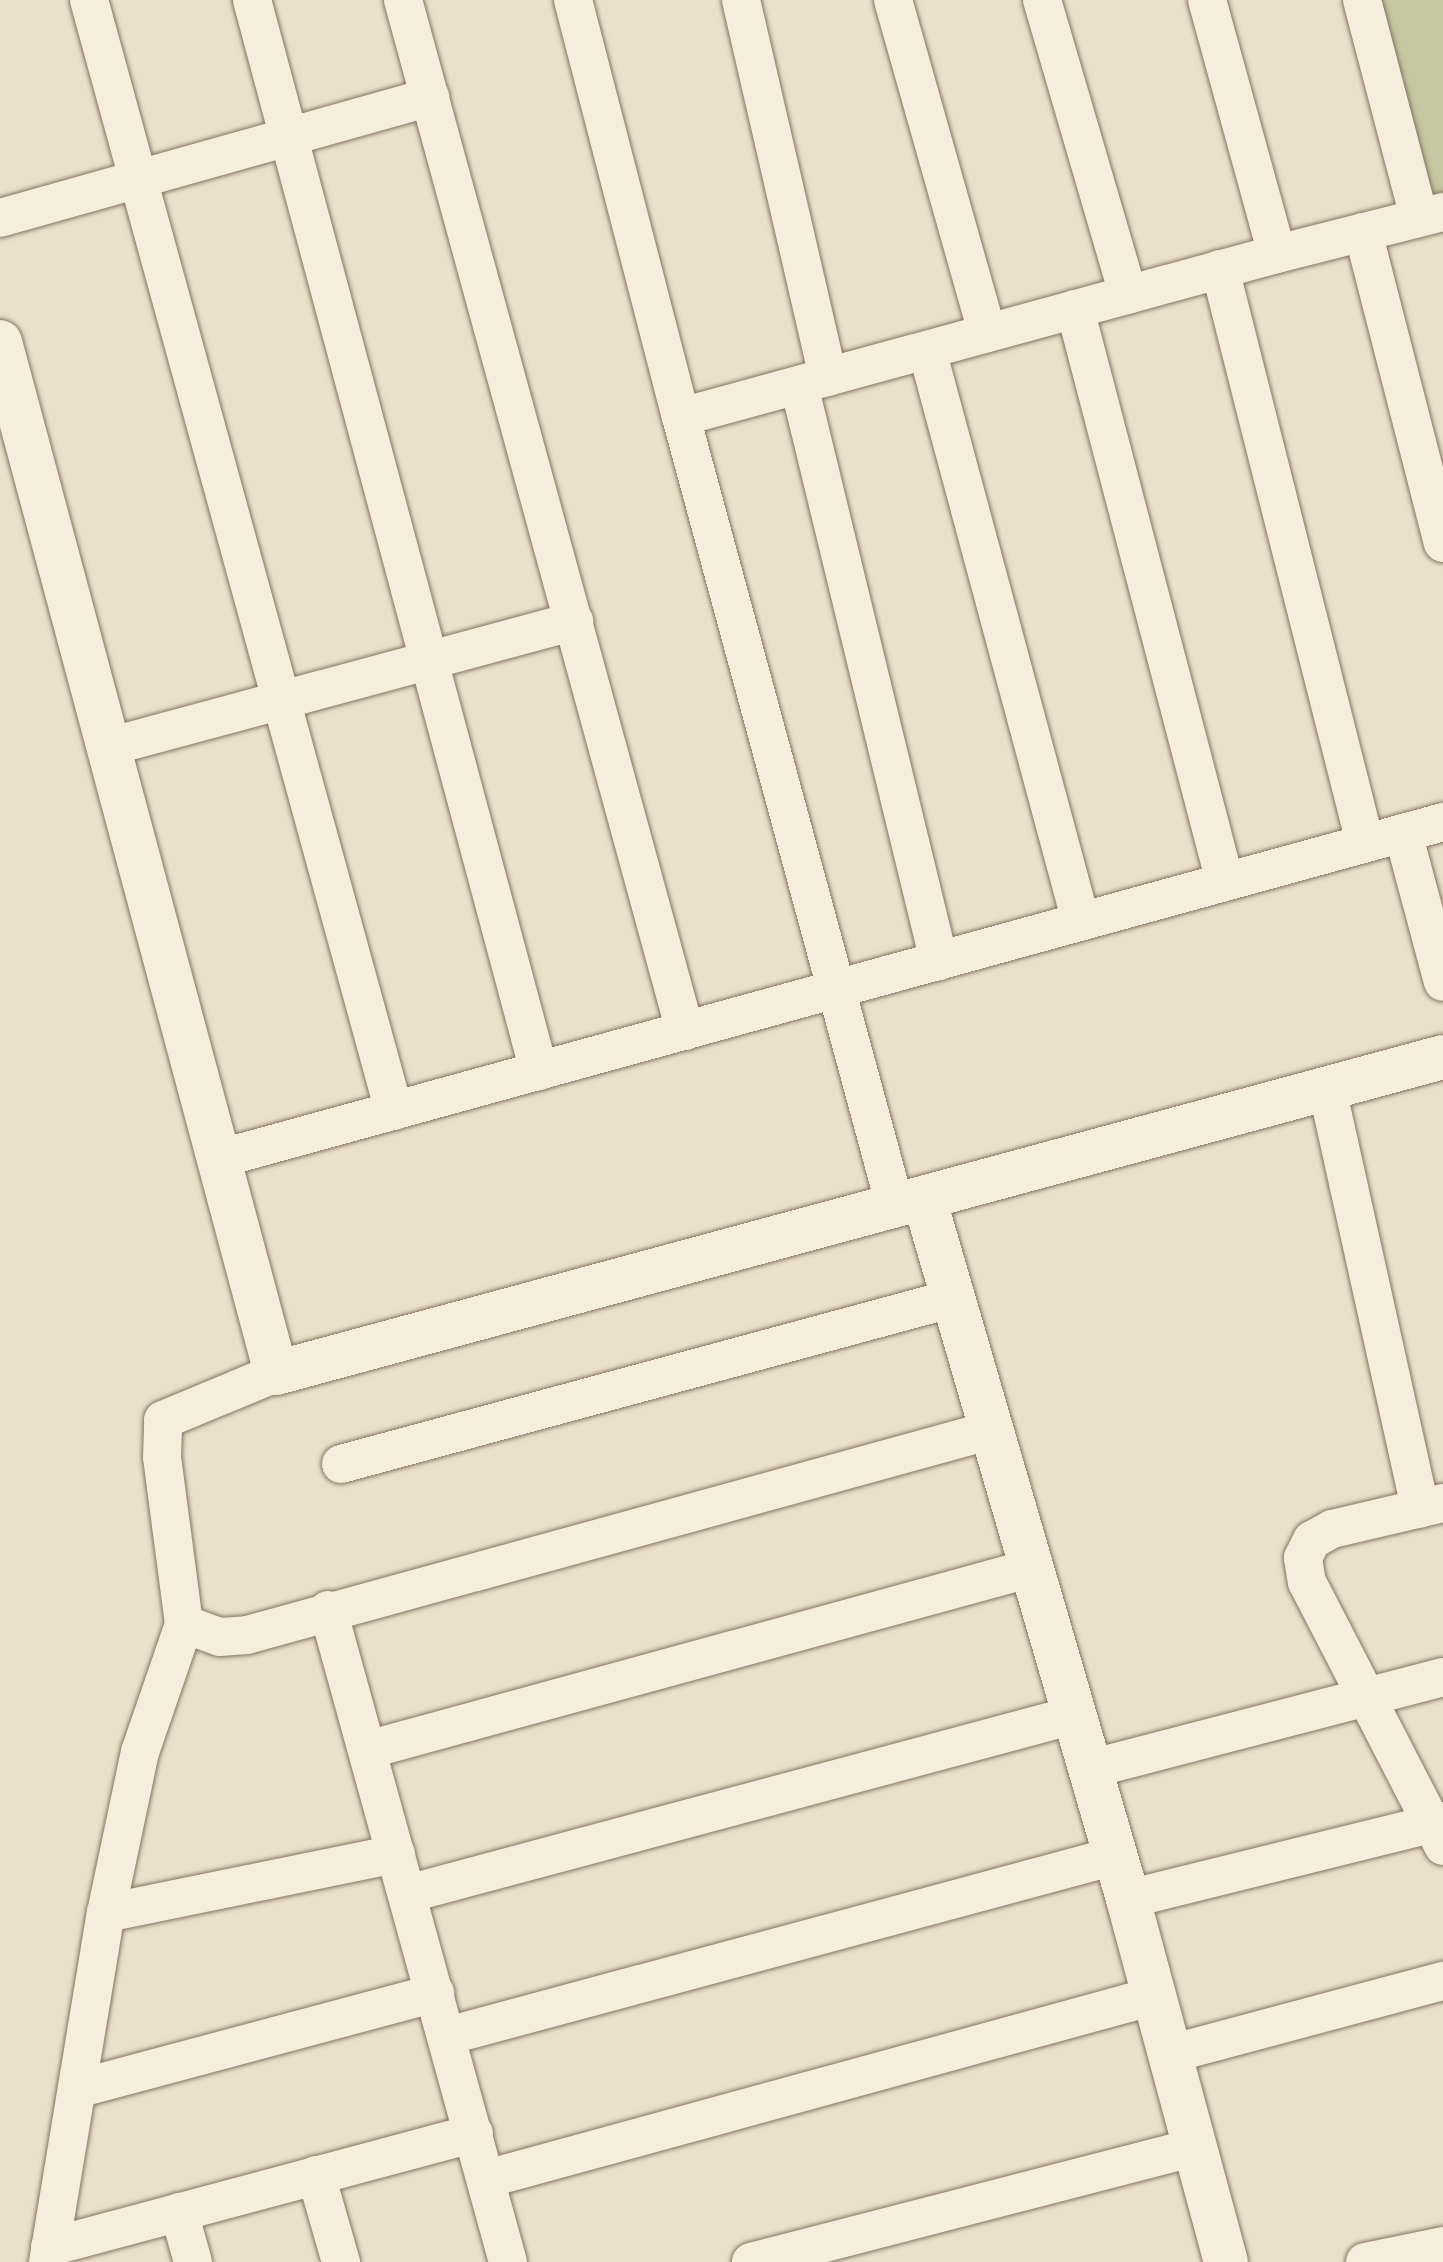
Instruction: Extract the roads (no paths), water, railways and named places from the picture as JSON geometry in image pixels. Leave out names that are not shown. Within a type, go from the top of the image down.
[{"type":"street","points":[[89,0],[394,1111]]},
{"type":"street","points":[[252,0],[539,1071]]},
{"type":"street","points":[[403,0],[685,1031]]},
{"type":"street","points":[[573,0],[681,417],[836,989],[910,1202],[954,1298],[1128,1899],[1226,2262]]},
{"type":"street","points":[[741,0],[814,381],[939,961]]},
{"type":"street","points":[[893,0],[987,333]]},
{"type":"street","points":[[1042,0],[1128,295]]},
{"type":"street","points":[[1207,0],[1277,254]]},
{"type":"street","points":[[681,417],[1220,269],[1431,215],[1362,0]]},
{"type":"street","points":[[0,218],[430,97]]},
{"type":"street","points":[[1363,232],[1443,543]]},
{"type":"street","points":[[1220,269],[1365,843]]},
{"type":"street","points":[[1075,309],[1225,882]]},
{"type":"street","points":[[0,342],[276,1373]]},
{"type":"street","points":[[927,350],[1081,922]]},
{"type":"street","points":[[108,747],[574,621]]},
{"type":"street","points":[[218,1159],[1443,822]]},
{"type":"street","points":[[1403,833],[1443,982]]},
{"type":"street","points":[[474,2133],[179,2212],[49,2255],[106,1913],[140,1752],[184,1624],[162,1457],[163,1420],[276,1373],[1443,1057]]},
{"type":"street","points":[[1128,1899],[1439,1830],[1364,1699],[1307,1582],[1303,1558],[1312,1540],[1332,1529],[1431,1506],[1327,1088]]},
{"type":"street","points":[[341,1464],[954,1298]]},
{"type":"street","points":[[184,1624],[220,1637],[247,1635],[328,1610],[992,1430]]},
{"type":"street","points":[[367,1750],[1032,1568]]},
{"type":"street","points":[[328,1610],[508,2262]]},
{"type":"street","points":[[1090,1769],[1443,1677]]},
{"type":"street","points":[[407,1894],[1074,1715]]},
{"type":"street","points":[[106,1913],[396,1854]]},
{"type":"street","points":[[447,2036],[1115,1856]]},
{"type":"street","points":[[1170,2054],[1443,1981]]},
{"type":"street","points":[[77,2089],[435,1993]]},
{"type":"street","points":[[486,2179],[1154,1996]]},
{"type":"street","points":[[751,2262],[1195,2147]]},
{"type":"street","points":[[316,2175],[341,2262]]},
{"type":"street","points":[[179,2212],[193,2262]]},
{"type":"street","points":[[1365,2262],[1443,2246]]}]
